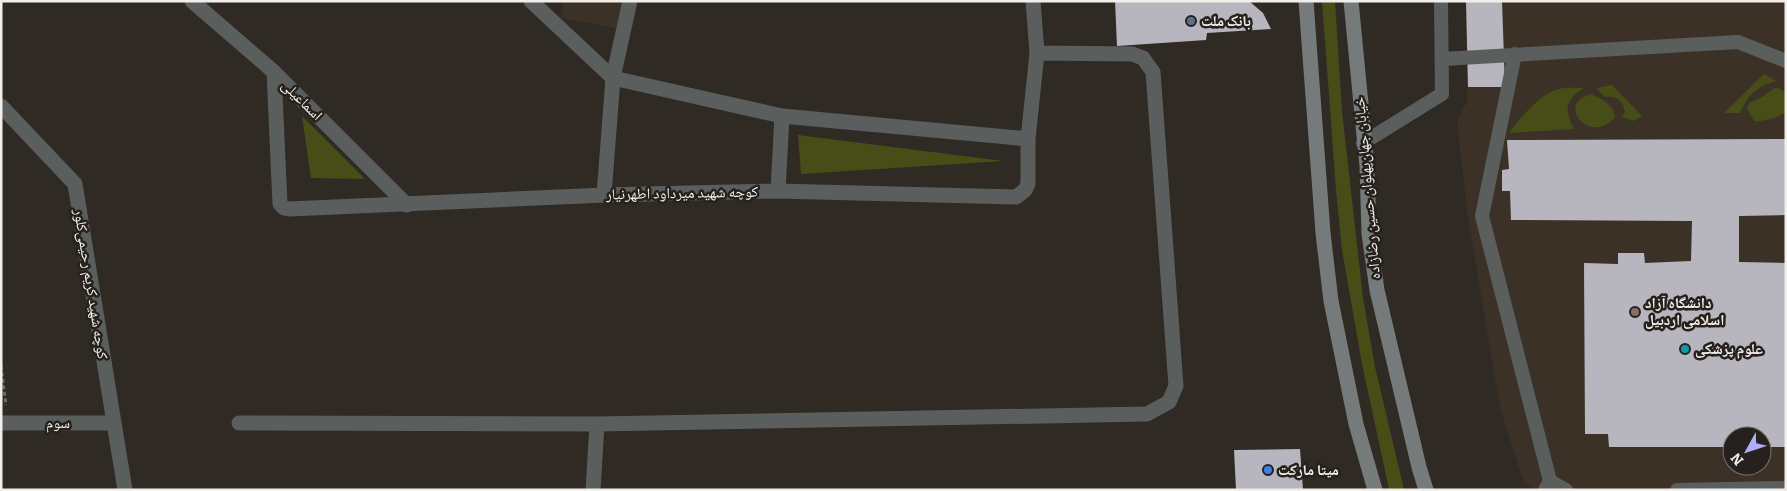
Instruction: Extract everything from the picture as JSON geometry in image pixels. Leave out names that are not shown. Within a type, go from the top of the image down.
[{"type":"main road","points":[[1306,1],[1323,233],[1331,301],[1356,424],[1375,490]]},
{"type":"main road","name":"خیابان جهان‌پهلوان حسین رضا‌زاده","points":[[1351,1],[1363,142],[1367,166],[1369,234],[1377,290],[1418,467],[1426,490]]},
{"type":"street","name":"اسماعیلی","points":[[192,1],[274,72],[407,205]]},
{"type":"street","points":[[531,1],[613,78],[782,116],[1028,139]]},
{"type":"street","points":[[604,195],[613,78],[630,1]]},
{"type":"street","name":"کوچه شهید میرداود اطهرنیار","points":[[274,72],[280,204],[284,208],[289,209],[604,195],[778,192],[1016,197],[1025,190],[1028,184],[1028,139],[1037,53],[1033,1]]},
{"type":"street","points":[[239,423],[597,424],[1147,414],[1169,402],[1176,386],[1152,72],[1143,58],[1132,54],[1037,53]]},
{"type":"street","name":"کوچه شهید کریم رحیمی‌کلور","points":[[1,106],[75,184],[125,490]]},
{"type":"street","points":[[778,192],[782,116]]},
{"type":"street","name":"سوم","points":[[5,423],[114,423]]},
{"type":"street","points":[[593,490],[597,424]]},
{"type":"lane","points":[[1363,142],[1442,94],[1441,1]]},
{"type":"lane","points":[[1442,59],[1738,42],[1786,61]]},
{"type":"lane","points":[[1515,54],[1482,216],[1547,485],[1566,490]]},
{"type":"lane","points":[[1677,490],[1786,488]]},
{"type":"path","points":[[1,366],[5,423]]},
{"type":"shaded area","points":[[564,1],[625,1],[621,29],[561,18]]},
{"type":"shaded area","name":"دانشگاه آزاد اسلامی اردبیل","points":[[1466,1],[1786,1],[1786,490],[1534,490],[1523,481],[1500,407],[1468,217],[1457,120],[1467,102]]},
{"type":"green space","points":[[1322,1],[1335,1],[1342,111],[1363,298],[1375,367],[1403,490],[1389,489],[1362,364],[1342,250]]},
{"type":"green space","points":[[1764,74],[1776,81],[1754,92],[1740,113],[1724,113]]},
{"type":"green space","points":[[1612,85],[1642,116],[1633,121],[1622,117],[1625,112],[1623,104],[1616,98],[1605,97],[1596,88]]},
{"type":"green space","points":[[1562,88],[1583,88],[1573,97],[1568,106],[1569,116],[1574,129],[1509,133],[1542,97]]},
{"type":"green space","points":[[1774,88],[1781,89],[1786,93],[1786,112],[1771,119],[1754,121],[1747,109],[1749,103],[1762,97]]},
{"type":"green space","points":[[1591,94],[1607,103],[1614,113],[1615,117],[1606,125],[1596,127],[1587,125],[1580,120],[1576,113],[1576,106],[1580,99]]},
{"type":"green space","points":[[302,116],[365,179],[311,178]]},
{"type":"green space","points":[[798,135],[1003,161],[801,174]]},
{"type":"building","name":"بانک ملت","points":[[1115,1],[1249,1],[1263,13],[1271,29],[1207,33],[1206,40],[1117,46]]},
{"type":"building","points":[[1466,1],[1502,1],[1505,87],[1468,87]]},
{"type":"building","name":"علوم پزشکی","points":[[1786,139],[1786,215],[1739,216],[1739,262],[1786,263],[1786,447],[1772,447],[1772,426],[1722,426],[1722,447],[1609,447],[1608,434],[1585,434],[1584,263],[1618,264],[1618,253],[1644,253],[1645,263],[1691,261],[1692,221],[1511,220],[1510,191],[1502,191],[1502,170],[1509,169],[1507,140]]},
{"type":"building","name":"میتا مارکت","points":[[1300,449],[1303,490],[1236,490],[1234,450]]},
{"type":"place","name":"بانک ملت","points":[[1191,21]]},
{"type":"place","name":"دانشگاه آزاد اسلامی اردبیل","points":[[1635,312]]},
{"type":"place","name":"علوم پزشکی","points":[[1685,349]]},
{"type":"place","name":"میتا مارکت","points":[[1268,470]]}]
